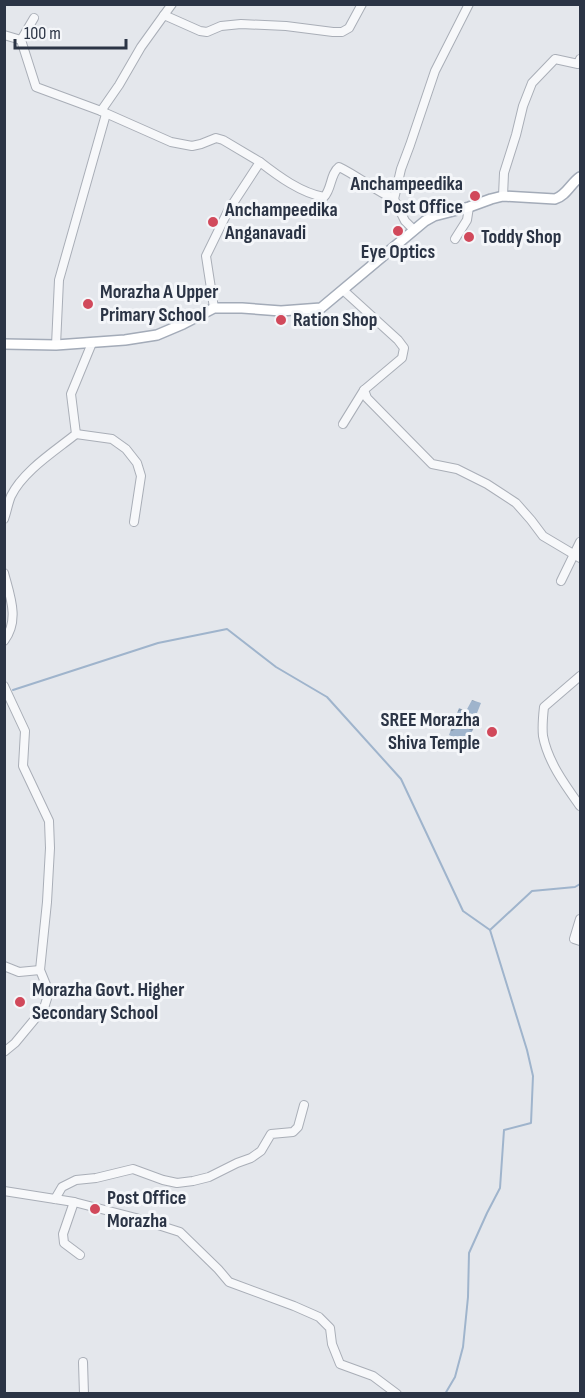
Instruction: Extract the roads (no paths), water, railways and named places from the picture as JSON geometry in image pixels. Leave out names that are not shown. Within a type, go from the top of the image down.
[{"type":"main road","points":[[4,344],[92,343],[157,335],[214,308],[281,311],[321,308],[425,220],[503,196],[560,198],[580,177]]},
{"type":"street","points":[[56,345],[59,280],[103,112],[141,47],[172,4]]},
{"type":"street","points":[[164,15],[207,32],[221,26],[241,24],[342,32],[349,28],[362,4]]},
{"type":"street","points":[[394,199],[401,169],[435,71],[469,4]]},
{"type":"street","points":[[34,18],[21,40],[36,87],[103,112],[171,142],[192,146],[216,138],[223,140],[297,187],[319,196],[324,197],[328,193],[335,170],[339,167],[394,199],[405,221],[414,230]]},
{"type":"street","points":[[4,35],[21,40]]},
{"type":"street","points":[[503,196],[504,173],[532,83],[555,59],[578,64],[580,59]]},
{"type":"street","points":[[214,308],[206,256],[228,211],[260,162]]},
{"type":"street","points":[[454,239],[466,220],[469,207]]},
{"type":"street","points":[[343,290],[404,348],[402,358],[364,390],[343,424]]},
{"type":"street","points":[[76,434],[70,394],[92,343]]},
{"type":"street","points":[[364,390],[367,398],[432,464],[458,469],[487,484],[516,503],[543,536],[577,556]]},
{"type":"street","points":[[4,519],[12,496],[21,480],[76,434],[112,439],[126,449],[137,463],[141,476],[134,522]]},
{"type":"street","points":[[561,581],[577,556],[580,542]]},
{"type":"street","points":[[4,573],[14,610],[10,633],[4,641]]},
{"type":"street","points":[[580,676],[544,707],[543,735],[562,782],[580,806]]},
{"type":"street","points":[[4,686],[25,731],[23,766],[49,820],[50,848],[40,970],[49,992],[44,1008],[15,1043],[4,1052]]},
{"type":"street","points":[[580,919],[574,939],[580,941]]},
{"type":"street","points":[[4,966],[19,972],[40,970]]},
{"type":"street","points":[[55,1198],[62,1187],[76,1180],[134,1169],[177,1183],[209,1177],[261,1151],[271,1134],[293,1132],[298,1127],[304,1105]]},
{"type":"street","points":[[4,1191],[74,1202],[180,1232],[229,1282],[319,1317],[330,1328],[332,1344],[340,1364],[373,1376],[397,1394]]},
{"type":"street","points":[[74,1202],[63,1234],[64,1243],[80,1255]]},
{"type":"street","points":[[83,1362],[84,1394]]},
{"type":"water","points":[[472,700],[481,703],[477,713],[479,718],[466,743],[449,735],[459,708],[466,711]]},
{"type":"waterway","points":[[13,690],[158,643],[227,629],[276,667],[327,697],[401,779],[463,911],[490,930],[533,1076],[531,1123],[504,1130],[500,1188],[469,1253],[468,1297],[463,1347],[455,1377],[445,1394]]},
{"type":"waterway","points":[[490,930],[532,891],[575,887],[580,884]]},
{"type":"place","name":"Anchampeedika Post Office","points":[[475,196]]},
{"type":"place","name":"Anchampeedika Anganavadi","points":[[213,222]]},
{"type":"place","name":"Eye Optics","points":[[398,231]]},
{"type":"place","name":"Toddy Shop","points":[[469,237]]},
{"type":"place","name":"Morazha A Upper Primary School","points":[[88,304]]},
{"type":"place","name":"Ration Shop","points":[[281,320]]},
{"type":"place","name":"SREE Morazha Shiva Temple","points":[[492,732]]},
{"type":"place","name":"Morazha Govt. Higher Secondary School","points":[[20,1002]]},
{"type":"place","name":"Post Office Morazha","points":[[95,1209]]}]
